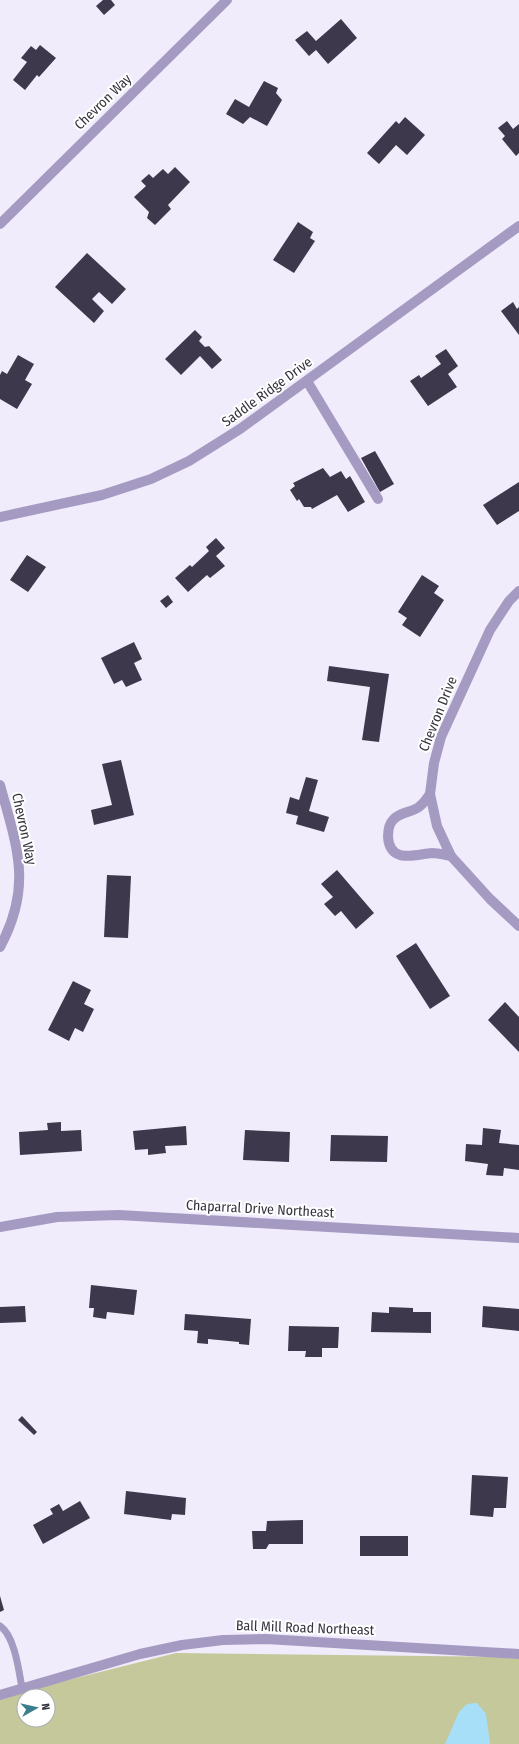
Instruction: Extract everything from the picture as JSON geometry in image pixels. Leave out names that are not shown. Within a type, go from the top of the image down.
[{"type":"street","name":"Chevron Way","points":[[0,224],[227,0]]},
{"type":"street","name":"Saddle Ridge Drive","points":[[0,517],[102,495],[151,479],[189,461],[234,433],[519,226]]},
{"type":"street","points":[[307,381],[378,498]]},
{"type":"street","name":"Chevron Drive","points":[[519,591],[510,601],[490,630],[441,737],[434,763],[430,794],[437,826],[451,856],[490,899],[519,926]]},
{"type":"street","name":"Chevron Way","points":[[0,785],[17,848],[20,869],[19,898],[11,926],[0,947]]},
{"type":"street","points":[[430,794],[420,807],[401,814],[393,820],[388,830],[389,842],[395,851],[404,856],[413,857],[433,853],[451,856]]},
{"type":"street","name":"Chaparral Drive Northeast","points":[[0,1227],[57,1217],[119,1215],[519,1238]]},
{"type":"street","name":"Ball Mill Road Northeast","points":[[22,1688],[140,1654],[182,1645],[223,1640],[266,1639],[519,1654]]},
{"type":"street","name":"Ball Mill Road Northeast","points":[[0,1695],[16,1690]]},
{"type":"lane","points":[[0,1626],[12,1643],[22,1688]]},
{"type":"green space","points":[[176,1653],[519,1657],[519,1744],[0,1744],[0,1697],[16,1693],[16,1728],[56,1728],[56,1688],[36,1688]]},
{"type":"water","points":[[477,1703],[486,1714],[490,1744],[445,1744],[459,1712],[467,1704]]},
{"type":"building","points":[[103,0],[111,0],[115,5],[104,15],[96,6]]},
{"type":"building","points":[[341,19],[357,38],[328,64],[316,50],[309,56],[295,40],[307,31],[316,41]]},
{"type":"building","points":[[40,45],[56,58],[39,77],[37,75],[25,90],[13,80],[27,62],[21,58],[31,46],[36,50]]},
{"type":"building","points":[[264,81],[278,88],[276,93],[282,100],[267,126],[250,117],[243,124],[226,114],[235,99],[249,107]]},
{"type":"building","points":[[405,117],[425,135],[407,155],[396,145],[379,164],[367,153],[396,121],[399,124]]},
{"type":"building","points":[[507,121],[513,129],[519,124],[519,153],[516,156],[502,139],[505,136],[498,128]]},
{"type":"building","points":[[175,167],[190,182],[168,205],[171,209],[155,225],[147,218],[149,212],[134,197],[146,186],[141,181],[149,174],[153,178],[163,169],[168,174]]},
{"type":"building","points":[[298,222],[313,232],[310,238],[315,241],[294,273],[273,260]]},
{"type":"building","points":[[87,253],[126,289],[112,304],[99,292],[92,299],[104,311],[94,323],[55,287]]},
{"type":"building","points":[[513,302],[517,309],[519,307],[519,335],[501,311]]},
{"type":"building","points":[[195,330],[202,337],[199,341],[205,347],[209,346],[222,360],[212,369],[200,356],[181,375],[165,359]]},
{"type":"building","points":[[446,349],[458,366],[448,374],[457,387],[428,406],[410,381],[419,375],[421,378],[441,364],[435,356]]},
{"type":"building","points":[[18,355],[34,364],[25,380],[32,384],[17,409],[0,399],[0,375],[2,371],[7,374]]},
{"type":"building","points":[[375,451],[394,484],[380,492],[361,458]]},
{"type":"building","points":[[323,468],[330,477],[341,471],[346,479],[350,476],[365,502],[348,512],[337,495],[312,509],[311,507],[304,507],[299,499],[297,501],[290,490],[295,486],[293,483]]},
{"type":"building","points":[[519,482],[519,511],[497,525],[483,505]]},
{"type":"building","points":[[216,538],[225,548],[216,556],[225,566],[210,578],[207,575],[188,592],[175,578],[190,565],[192,567],[209,551],[206,547]]},
{"type":"building","points":[[27,555],[46,567],[28,592],[10,580]]},
{"type":"building","points":[[422,575],[439,586],[434,593],[444,600],[420,637],[402,625],[407,618],[398,612]]},
{"type":"building","points":[[168,595],[173,602],[166,608],[160,601]]},
{"type":"building","points":[[134,642],[142,659],[134,663],[142,680],[126,687],[122,680],[114,684],[101,658]]},
{"type":"building","points":[[329,666],[389,674],[379,742],[362,740],[370,687],[327,681]]},
{"type":"building","points":[[121,760],[134,815],[94,825],[91,810],[112,805],[102,764]]},
{"type":"building","points":[[306,777],[318,780],[309,811],[329,817],[324,832],[296,824],[298,816],[286,813],[290,797],[299,800]]},
{"type":"building","points":[[337,870],[374,913],[356,929],[341,911],[335,916],[324,904],[333,897],[321,884]]},
{"type":"building","points":[[107,875],[131,876],[128,938],[104,937]]},
{"type":"building","points":[[416,943],[450,996],[430,1009],[396,956]]},
{"type":"building","points":[[73,981],[91,990],[84,1004],[94,1009],[83,1032],[75,1028],[69,1041],[48,1030]]},
{"type":"building","points":[[505,1002],[519,1017],[519,1052],[488,1020]]},
{"type":"building","points":[[61,1122],[61,1131],[81,1130],[82,1151],[20,1155],[19,1132],[48,1130],[47,1123]]},
{"type":"building","points":[[186,1126],[187,1145],[165,1146],[166,1153],[148,1155],[148,1149],[135,1150],[133,1131]]},
{"type":"building","points":[[483,1128],[501,1130],[499,1143],[519,1145],[519,1170],[504,1168],[503,1176],[486,1175],[488,1164],[465,1161],[466,1144],[482,1145]]},
{"type":"building","points":[[245,1130],[290,1132],[289,1162],[243,1160]]},
{"type":"building","points":[[331,1135],[388,1136],[387,1162],[330,1161]]},
{"type":"building","points":[[91,1285],[137,1290],[134,1315],[107,1312],[106,1319],[93,1317],[94,1308],[89,1308]]},
{"type":"building","points":[[25,1306],[26,1322],[0,1323],[0,1307]]},
{"type":"building","points":[[483,1306],[519,1309],[519,1331],[482,1327]]},
{"type":"building","points":[[389,1307],[413,1308],[413,1312],[431,1312],[431,1333],[371,1332],[372,1312],[389,1313]]},
{"type":"building","points":[[185,1314],[251,1319],[249,1345],[239,1344],[239,1342],[208,1339],[208,1344],[197,1343],[198,1331],[184,1330]]},
{"type":"building","points":[[289,1326],[339,1327],[338,1348],[322,1348],[322,1357],[305,1357],[306,1351],[288,1351]]},
{"type":"building","points":[[22,1416],[37,1432],[34,1435],[18,1420]]},
{"type":"building","points":[[472,1475],[508,1477],[506,1508],[494,1508],[493,1517],[470,1515]]},
{"type":"building","points":[[126,1491],[186,1498],[185,1515],[172,1514],[171,1520],[124,1514]]},
{"type":"building","points":[[80,1501],[90,1518],[43,1544],[33,1525],[53,1514],[50,1509],[59,1504],[63,1511]]},
{"type":"building","points":[[303,1520],[303,1544],[269,1544],[266,1549],[253,1549],[252,1531],[266,1531],[267,1521]]},
{"type":"building","points":[[360,1536],[408,1536],[408,1556],[360,1556]]},
{"type":"building","points":[[0,1596],[4,1610],[0,1612]]}]
